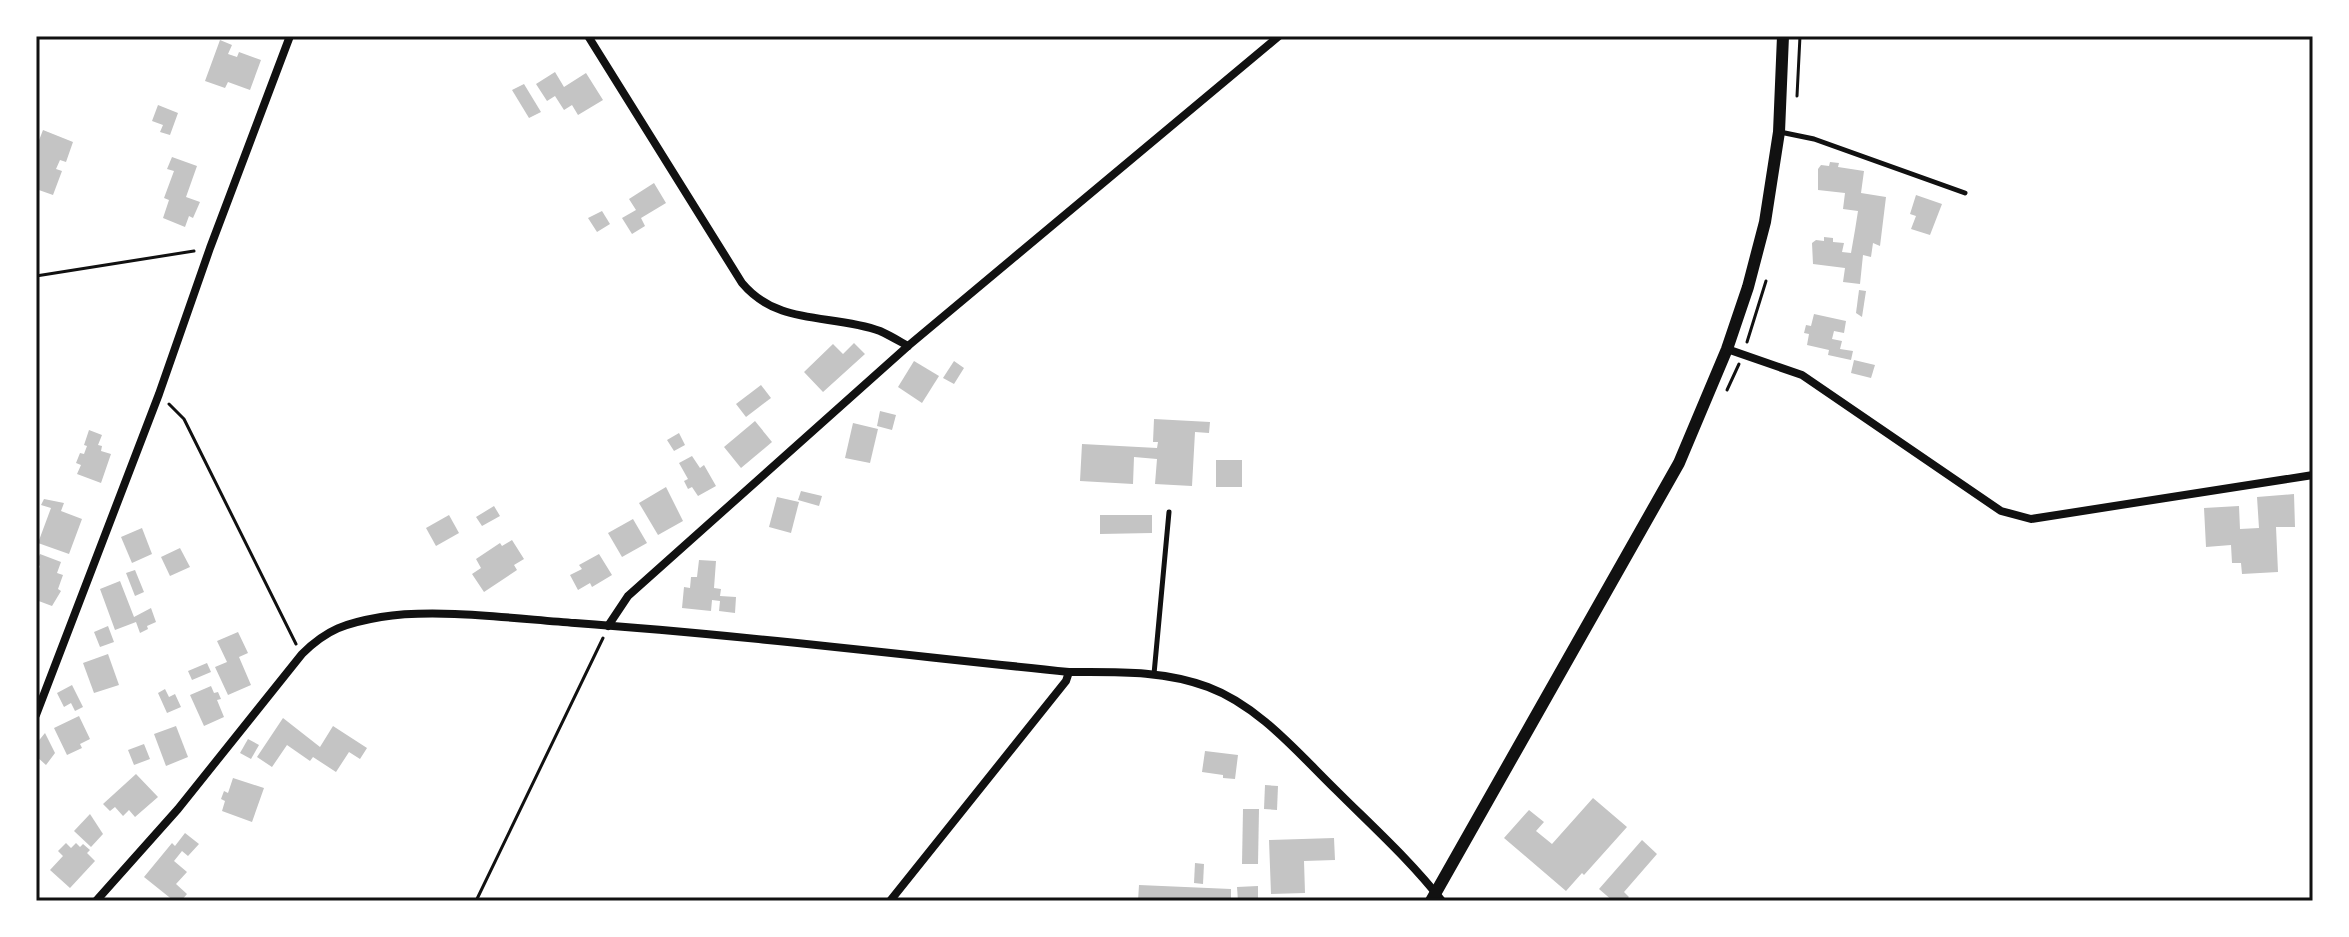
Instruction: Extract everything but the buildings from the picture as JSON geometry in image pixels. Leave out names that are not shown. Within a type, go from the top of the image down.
[{"type":"street","points":[[36,715],[159,394],[290,36]]},
{"type":"street","points":[[588,36],[754,298],[767,307],[783,312],[879,331],[908,346]]},
{"type":"street","points":[[608,626],[628,596],[908,346],[1279,36]]},
{"type":"street","points":[[96,901],[178,809],[302,654],[320,636],[340,626],[384,616],[475,616],[608,626],[1069,672],[1154,674],[1211,688],[1243,705],[1275,730],[1404,857],[1436,898],[1679,463],[1727,349],[1765,222],[1779,132],[1783,36]]},
{"type":"street","points":[[1727,349],[1802,375],[2001,511],[2031,519],[2313,475]]},
{"type":"street","points":[[890,901],[1066,681],[1069,672]]},
{"type":"lane","points":[[1779,132],[1814,139],[1965,193]]},
{"type":"lane","points":[[1154,674],[1169,512]]},
{"type":"path","points":[[36,276],[210,248]]},
{"type":"path","points":[[159,394],[184,419],[302,654]]},
{"type":"path","points":[[476,901],[608,626]]}]
